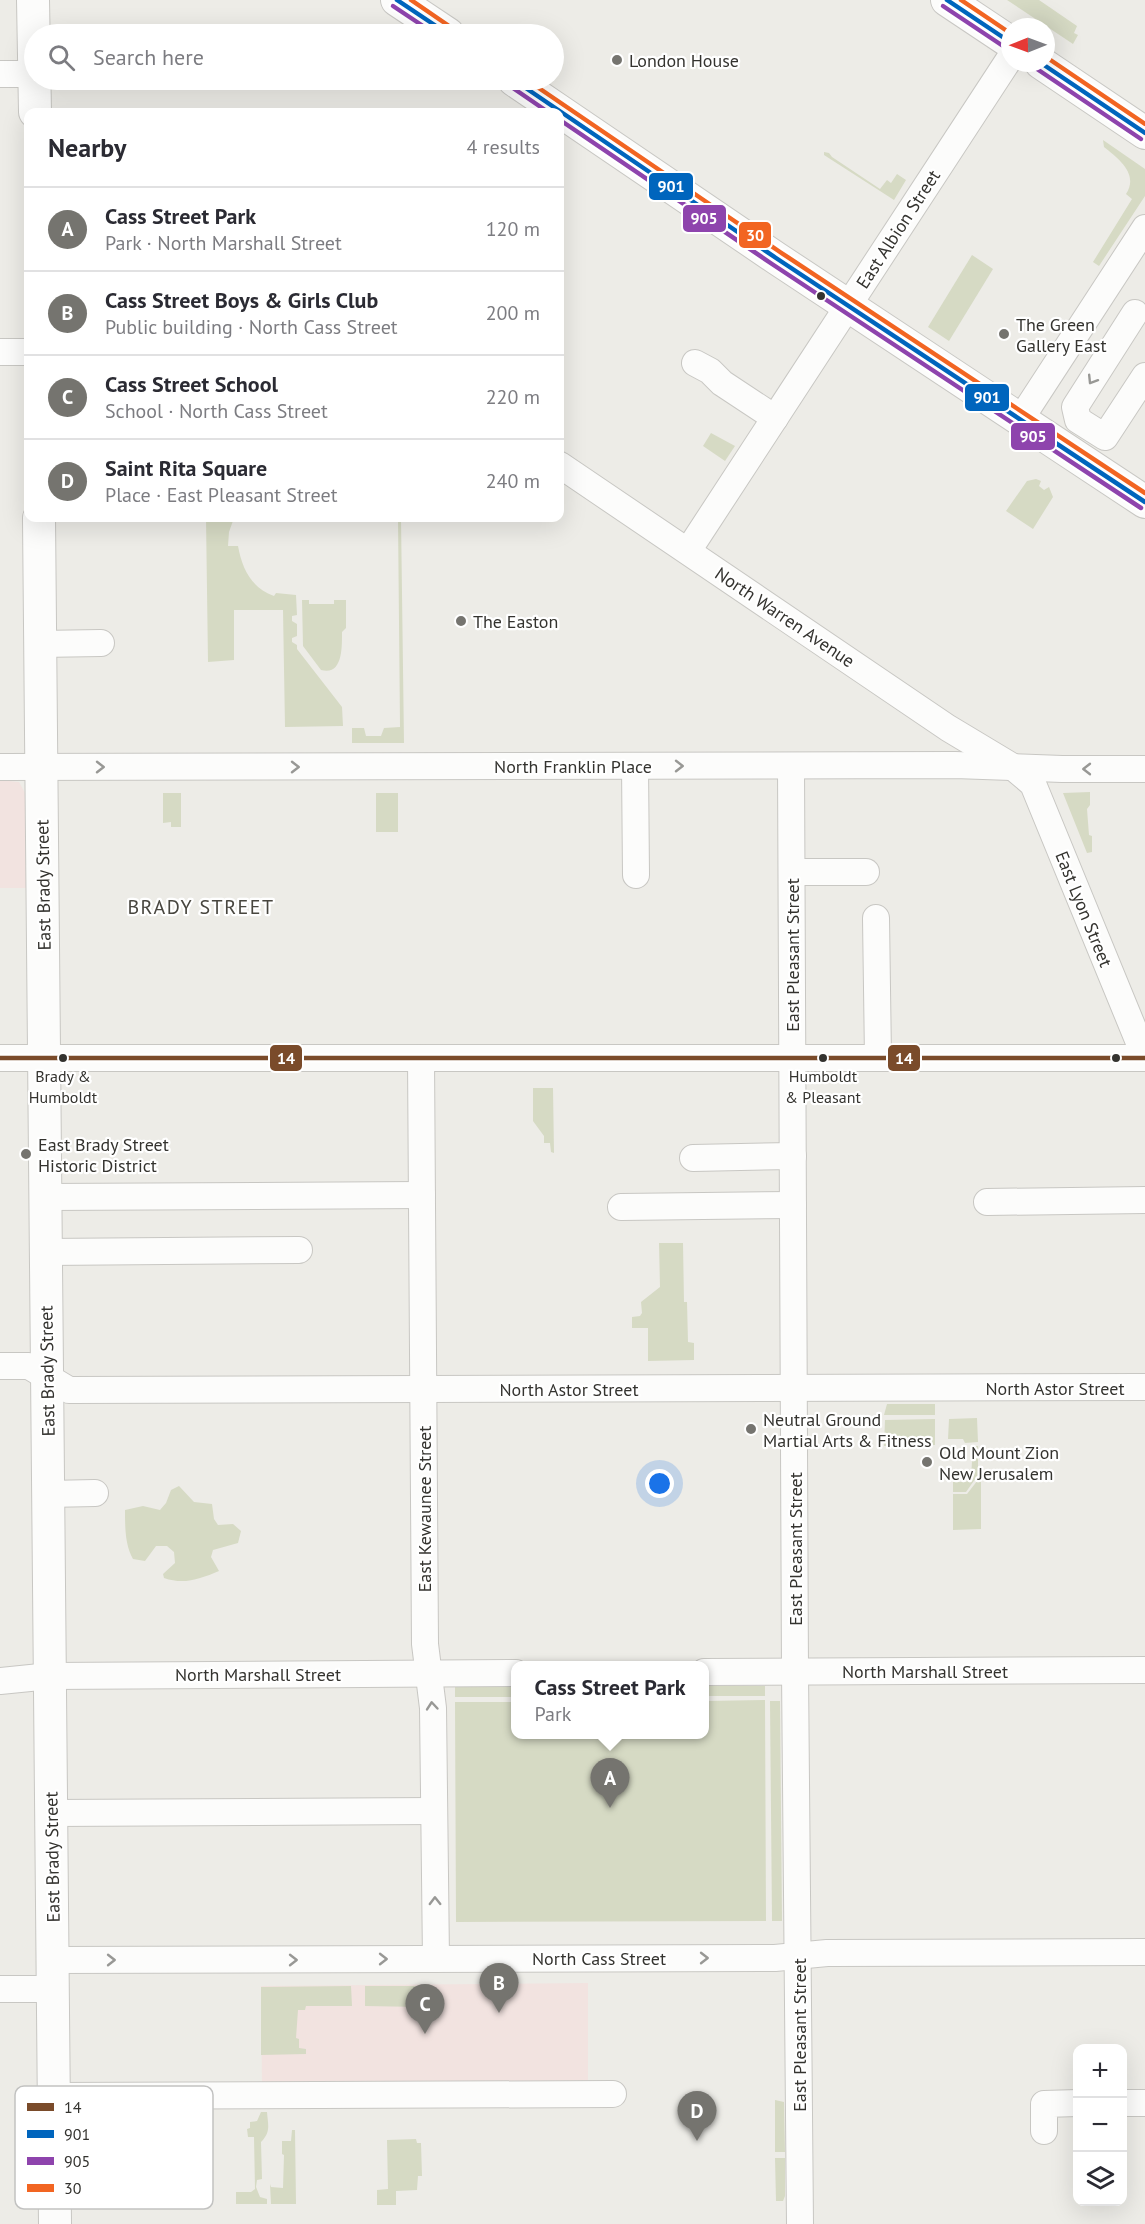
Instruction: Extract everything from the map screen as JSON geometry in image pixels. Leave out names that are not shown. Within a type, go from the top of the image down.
[{"type":"main road","points":[[33,0],[33,24]]},
{"type":"main road","points":[[398,0],[433,24]]},
{"type":"main road","points":[[947,0],[1001,36]]},
{"type":"main road","points":[[1054,72],[1145,133]]},
{"type":"main road","points":[[35,90],[37,108]]},
{"type":"main road","points":[[529,90],[555,108]]},
{"type":"main road","points":[[564,114],[848,306],[1145,502]]},
{"type":"main road","name":"East Brady Street","points":[[39,522],[54,2086]]},
{"type":"main road","name":"East Brady Street","points":[[55,2209],[55,2224]]},
{"type":"street","name":"East Albion Street","points":[[688,551],[1001,72]]},
{"type":"street","points":[[0,74],[24,74]]},
{"type":"street","points":[[1020,420],[1145,228]]},
{"type":"street","points":[[1103,292],[1140,317],[1076,407],[1078,420],[1105,438]]},
{"type":"street","points":[[0,352],[24,352]]},
{"type":"street","points":[[695,363],[710,371],[722,383],[775,418]]},
{"type":"street","points":[[1089,465],[1145,376]]},
{"type":"street","name":"North Warren Avenue","points":[[564,468],[948,728],[1013,767]]},
{"type":"street","points":[[40,644],[101,644]]},
{"type":"street","name":"North Franklin Place","points":[[0,767],[955,765],[1145,769]]},
{"type":"street","points":[[635,766],[636,875]]},
{"type":"street","name":"East Pleasant Street","points":[[791,766],[800,2224]]},
{"type":"street","name":"East Lyon Street","points":[[1013,767],[1033,783],[1145,1058]]},
{"type":"street","points":[[792,872],[866,872]]},
{"type":"street","points":[[876,918],[878,1058]]},
{"type":"street","points":[[0,1058],[1145,1058]]},
{"type":"street","name":"East Kewaunee Street","points":[[421,1058],[425,1644],[433,1708],[436,1959]]},
{"type":"street","points":[[693,1158],[793,1156]]},
{"type":"street","points":[[46,1197],[422,1195]]},
{"type":"street","points":[[987,1202],[1145,1200]]},
{"type":"street","points":[[621,1207],[793,1205]]},
{"type":"street","points":[[46,1252],[299,1250]]},
{"type":"street","name":"North Astor Street","points":[[0,1366],[29,1366],[69,1390],[1145,1387]]},
{"type":"street","points":[[49,1500],[88,1500]]},
{"type":"street","name":"North Marshall Street","points":[[709,1672],[1145,1670]]},
{"type":"street","name":"North Marshall Street","points":[[0,1681],[50,1676],[511,1673]]},
{"type":"street","points":[[51,1813],[435,1811]]},
{"type":"street","name":"North Cass Street","points":[[0,1989],[52,1975],[436,1959],[776,1958],[827,1953],[1145,1952]]},
{"type":"street","points":[[213,2095],[613,2094]]},
{"type":"street","points":[[1044,2131],[1044,2104],[1073,2103]]},
{"type":"street","points":[[1127,2103],[1145,2103]]},
{"type":"shaded area","points":[[0,780],[19,782],[25,793],[26,888],[0,888]]},
{"type":"shaded area","points":[[588,1983],[588,2086],[262,2088],[261,1986]]},
{"type":"green space","points":[[1007,0],[1039,0],[1077,26],[1074,33],[1078,35],[1073,44],[1055,32],[1055,18],[1034,18]]},
{"type":"green space","points":[[1103,140],[1145,169],[1145,196],[1099,266],[1093,262],[1132,199],[1126,194],[1129,187],[1129,174],[1121,162],[1104,147]]},
{"type":"green space","points":[[824,152],[829,153],[880,189],[887,180],[891,183],[897,174],[906,180],[894,200],[824,155]]},
{"type":"green space","points":[[972,255],[993,269],[949,341],[928,327]]},
{"type":"green space","points":[[711,433],[735,446],[725,461],[703,446]]},
{"type":"green space","points":[[1036,479],[1041,481],[1039,486],[1044,490],[1049,487],[1053,497],[1033,529],[1006,511],[1027,481]]},
{"type":"green space","points":[[206,522],[233,522],[228,546],[238,546],[245,569],[259,588],[274,596],[276,593],[296,595],[297,615],[292,616],[292,621],[297,624],[297,636],[292,638],[292,642],[297,645],[297,649],[342,707],[343,726],[285,727],[283,610],[234,610],[234,660],[208,662]]},
{"type":"green space","points":[[398,522],[401,522],[404,743],[352,743],[352,728],[364,728],[366,736],[381,736],[384,728],[400,727]]},
{"type":"green space","points":[[302,600],[309,600],[309,604],[334,604],[334,600],[346,600],[346,628],[342,632],[340,659],[334,669],[321,670],[303,646]]},
{"type":"green space","points":[[1090,792],[1090,805],[1087,809],[1089,835],[1092,836],[1092,852],[1087,853],[1063,793]]},
{"type":"green space","points":[[163,793],[181,793],[181,827],[171,827],[171,822],[163,823]]},
{"type":"green space","points":[[376,793],[398,793],[398,832],[376,832]]},
{"type":"green space","points":[[533,1088],[553,1088],[554,1153],[551,1152],[550,1143],[544,1143],[544,1136],[533,1121]]},
{"type":"green space","points":[[659,1243],[683,1243],[684,1302],[687,1302],[688,1342],[694,1343],[694,1360],[648,1361],[648,1328],[632,1328],[632,1317],[640,1316],[642,1313],[641,1302],[660,1287]]},
{"type":"green space","points":[[887,1404],[935,1404],[935,1415],[884,1415]]},
{"type":"green space","points":[[977,1418],[978,1442],[965,1443],[963,1439],[948,1439],[949,1419]]},
{"type":"green space","points":[[935,1419],[935,1445],[903,1446],[902,1443],[890,1443],[890,1446],[884,1446],[885,1420]]},
{"type":"green space","points":[[973,1446],[978,1446],[978,1475],[966,1492],[953,1492],[953,1482],[966,1482],[971,1477]]},
{"type":"green space","points":[[981,1476],[981,1529],[953,1530],[953,1494],[967,1494]]},
{"type":"green space","points":[[179,1486],[194,1502],[212,1504],[214,1519],[218,1525],[233,1524],[241,1531],[238,1543],[213,1550],[211,1557],[219,1571],[199,1579],[185,1581],[164,1578],[163,1574],[175,1563],[174,1552],[167,1546],[156,1546],[145,1561],[133,1559],[128,1548],[125,1529],[125,1510],[143,1506],[160,1510],[166,1503],[171,1490]]},
{"type":"green space","points":[[709,1686],[765,1686],[765,1696],[709,1696]]},
{"type":"green space","points":[[455,1687],[511,1687],[511,1697],[455,1697]]},
{"type":"green space","points":[[765,1700],[766,1921],[456,1922],[455,1702],[511,1702],[511,1739],[709,1739],[709,1701]]},
{"type":"green space","points":[[770,1701],[780,1701],[782,1921],[772,1921]]},
{"type":"green space","points":[[351,1986],[352,2006],[306,2006],[305,2010],[298,2010],[296,2038],[299,2039],[299,2048],[306,2049],[306,2054],[261,2055],[261,1987]]},
{"type":"green space","points":[[365,1986],[420,1986],[420,2007],[365,2006]]},
{"type":"green space","points":[[775,2100],[784,2102],[785,2152],[775,2152]]},
{"type":"green space","points":[[261,2112],[267,2112],[268,2128],[261,2142],[262,2179],[257,2180],[256,2187],[260,2197],[267,2199],[267,2204],[236,2204],[236,2192],[251,2192],[255,2189],[254,2137],[248,2137],[247,2129],[250,2128],[250,2122],[257,2121]]},
{"type":"green space","points":[[292,2130],[295,2130],[296,2204],[271,2204],[270,2184],[271,2187],[283,2188],[282,2141],[291,2141]]},
{"type":"green space","points":[[416,2139],[417,2143],[421,2143],[422,2176],[418,2176],[417,2190],[396,2191],[396,2205],[377,2205],[377,2190],[388,2189],[387,2140]]},
{"type":"green space","points":[[775,2158],[785,2158],[783,2201],[776,2201]]},
{"type":"transit line","name":"901","points":[[397,0],[433,24]]},
{"type":"transit line","name":"30","points":[[411,0],[446,24]]},
{"type":"transit line","name":"901","points":[[947,0],[1001,36]]},
{"type":"transit line","name":"30","points":[[961,0],[1001,27]]},
{"type":"transit line","name":"905","points":[[393,6],[420,24]]},
{"type":"transit line","name":"905","points":[[943,6],[1001,45]]},
{"type":"transit line","name":"30","points":[[1055,63],[1145,124]]},
{"type":"transit line","name":"905","points":[[1041,72],[1141,139]]},
{"type":"transit line","name":"901","points":[[1054,72],[1145,133]]},
{"type":"transit line","name":"905","points":[[516,90],[542,108]]},
{"type":"transit line","name":"901","points":[[529,90],[555,108]]},
{"type":"transit line","name":"30","points":[[542,90],[780,252],[1145,493]]},
{"type":"transit line","name":"901","points":[[564,114],[776,258],[1145,502]]},
{"type":"transit line","name":"905","points":[[564,123],[772,264],[1141,508]]},
{"type":"transit line","name":"14","points":[[0,1058],[1145,1058]]},
{"type":"place","name":"London House","points":[[617,60]]},
{"type":"place","name":"The Green Gallery East","points":[[1004,334]]},
{"type":"place","name":"The Easton","points":[[461,621]]},
{"type":"place","name":"Brady & Humboldt","points":[[63,1058]]},
{"type":"place","name":"Humboldt & Pleasant","points":[[823,1058]]},
{"type":"place","name":"East Brady Street Historic District","points":[[26,1154]]},
{"type":"place","name":"Neutral Ground Martial Arts & Fitness","points":[[751,1429]]},
{"type":"place","name":"Old Mount Zion New Jerusalem","points":[[927,1462]]},
{"type":"place","name":"Cass Street Park","points":[[610,1808]]},
{"type":"place","name":"Cass Street Boys & Girls Club","points":[[499,2013]]},
{"type":"place","name":"Cass Street School","points":[[425,2034]]},
{"type":"place","name":"Saint Rita Square","points":[[697,2141]]},
{"type":"district","name":"BRADY STREET","points":[[201,907]]}]
